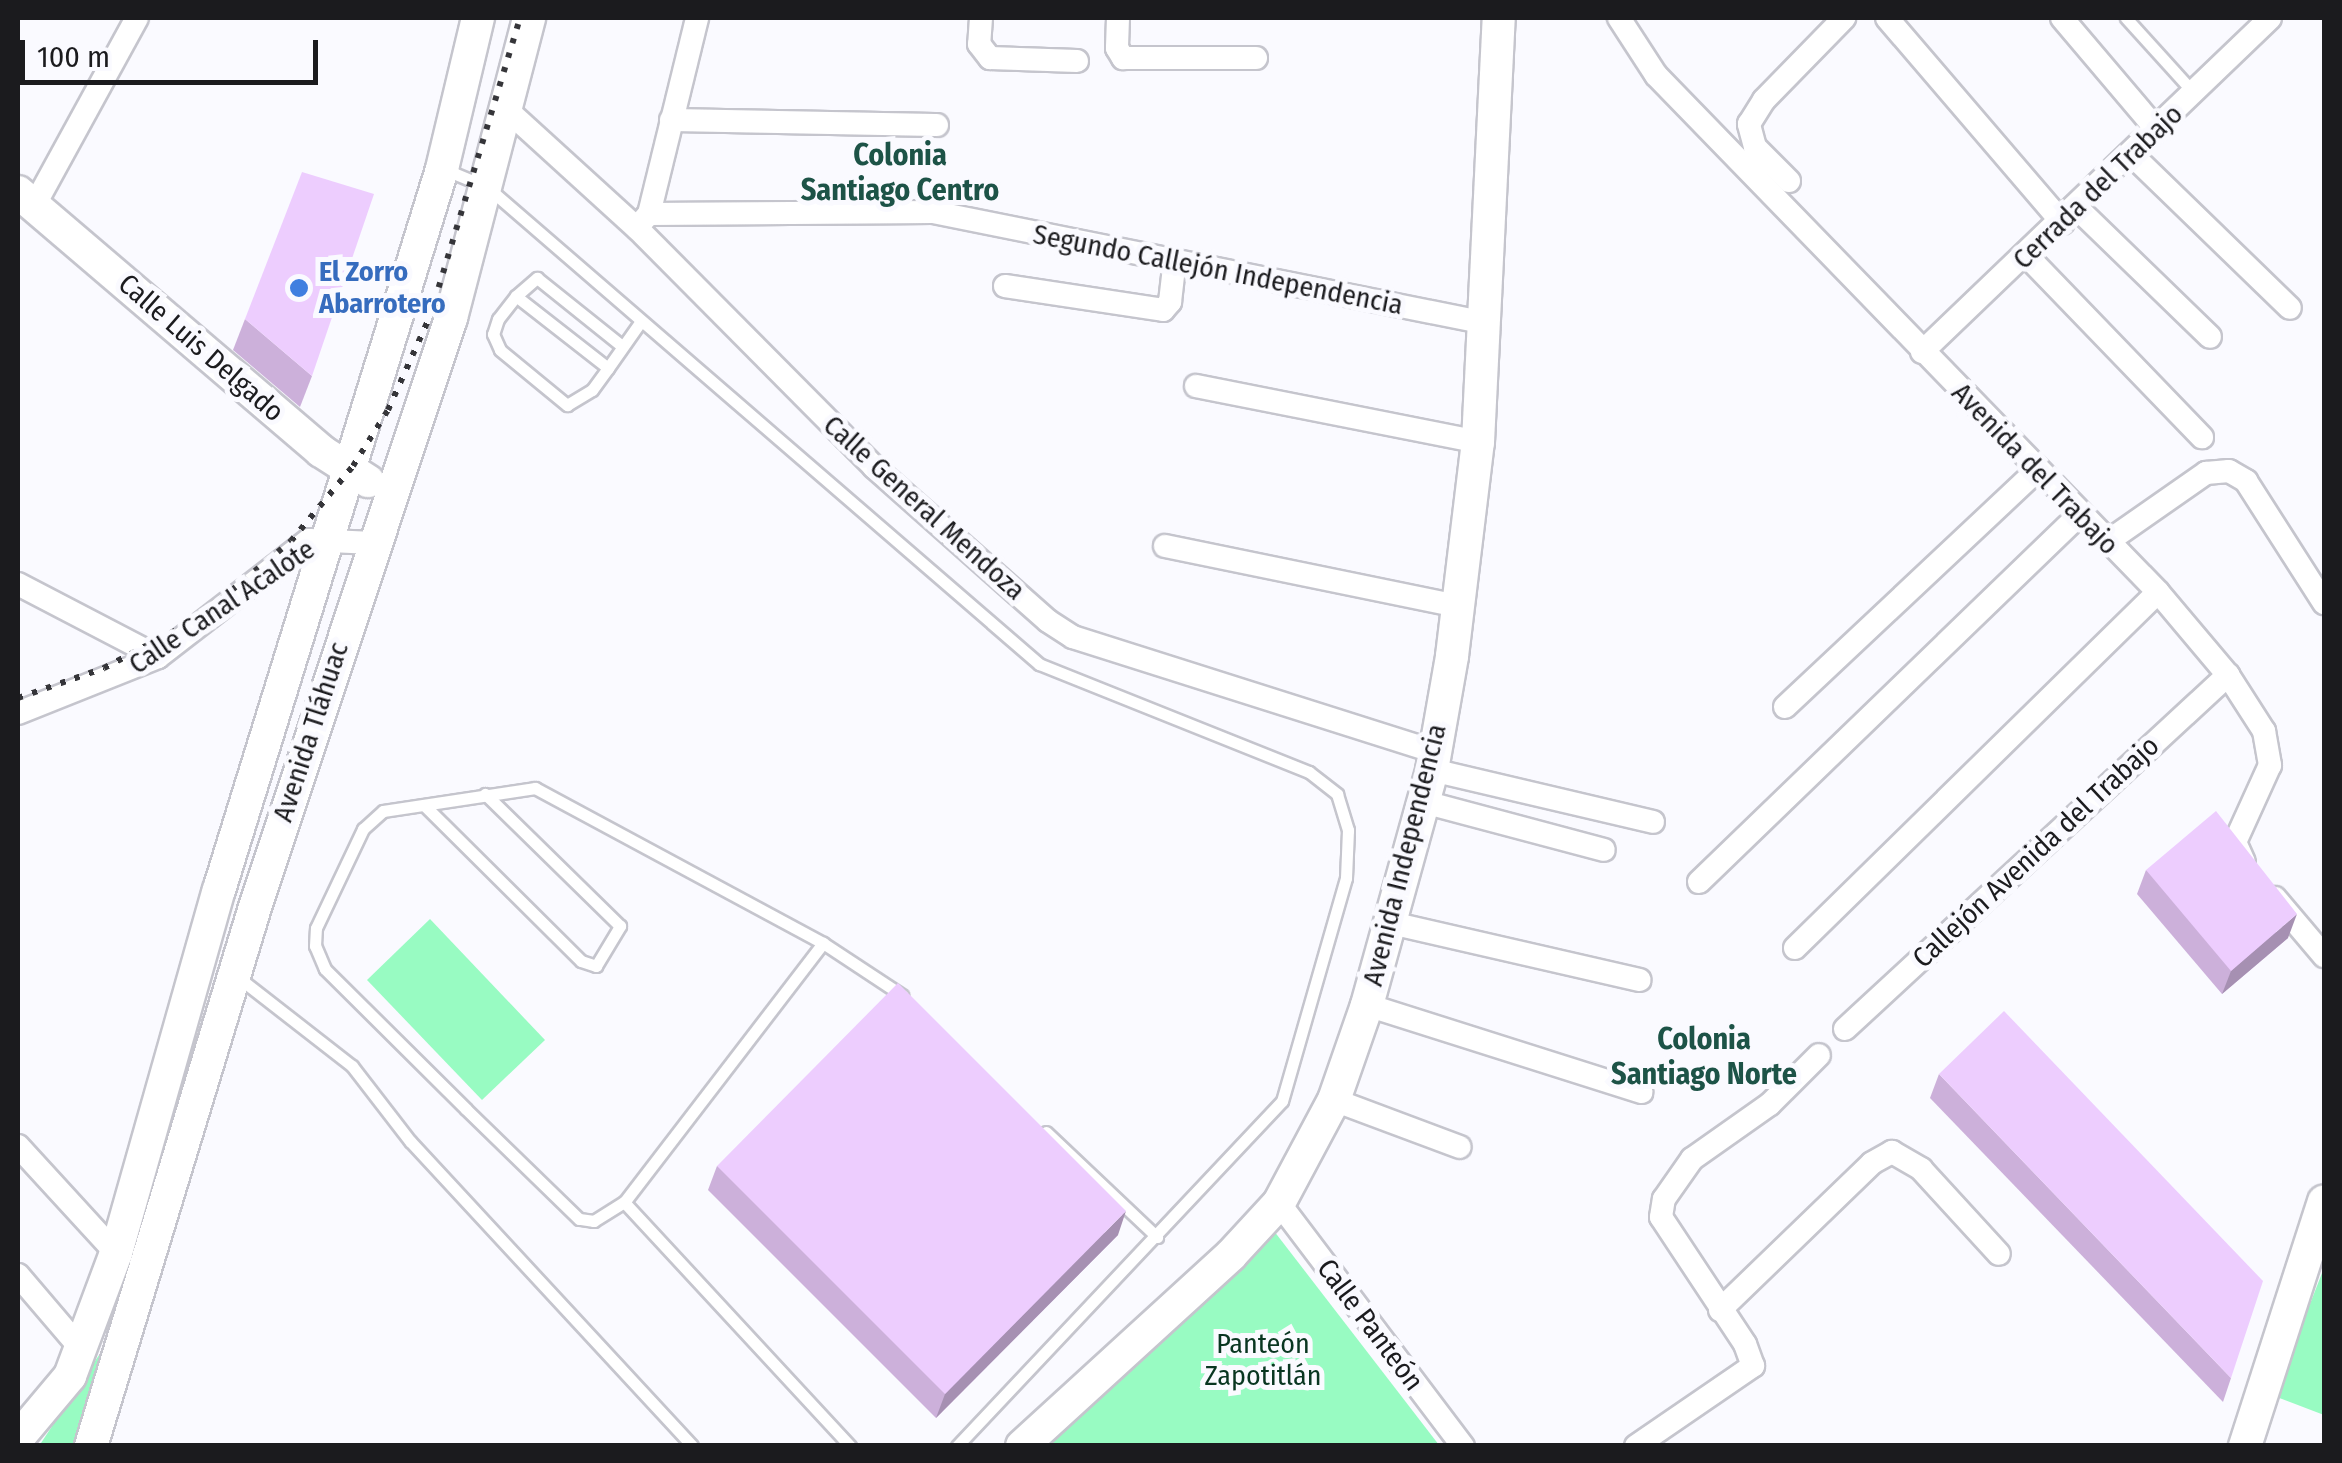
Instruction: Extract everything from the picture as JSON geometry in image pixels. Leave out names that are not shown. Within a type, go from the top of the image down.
[{"type":"main road","name":"Avenida Tláhuac","points":[[77,1364],[116,1253],[219,890],[442,169],[478,18]]},
{"type":"main road","name":"Avenida Tláhuac","points":[[90,1446],[256,904],[372,543],[451,318],[530,18]]},
{"type":"main road","name":"Avenida Independencia","points":[[1022,1446],[1232,1255],[1279,1202],[1334,1100],[1366,1005],[1431,775],[1458,606],[1478,442],[1499,18]]},
{"type":"main road","name":"Calle Luis Delgado","points":[[26,199],[350,475],[392,490]]},
{"type":"main road","points":[[219,890],[256,904]]},
{"type":"main road","points":[[2245,1446],[2324,1202]]},
{"type":"main road","points":[[18,1438],[77,1364]]},
{"type":"street","points":[[26,199],[137,18]]},
{"type":"street","points":[[643,221],[697,18]]},
{"type":"street","points":[[981,18],[979,44],[990,58],[1077,61]]},
{"type":"street","points":[[1118,18],[1117,48],[1123,58],[1256,58]]},
{"type":"street","name":"Avenida del Trabajo","points":[[1619,18],[1656,76],[2036,471],[2158,592],[2228,674],[2264,731],[2270,764],[2235,842],[2241,859],[2324,956]]},
{"type":"street","points":[[1788,180],[1754,146],[1749,124],[1764,100],[1844,18]]},
{"type":"street","points":[[1887,18],[2070,216],[2210,336]]},
{"type":"street","points":[[2062,18],[2156,130]]},
{"type":"street","name":"Cerrada del Trabajo","points":[[1922,352],[2070,216],[2270,18]]},
{"type":"street","name":"Calle General Mendoza","points":[[506,109],[643,221],[874,466],[1048,622],[1073,637],[1431,775]]},
{"type":"street","points":[[671,120],[937,126]]},
{"type":"street","points":[[2131,154],[2290,308]]},
{"type":"street","name":"Segundo Callejón Independencia","points":[[643,221],[934,212],[1486,323]]},
{"type":"street","points":[[2027,256],[2202,437]]},
{"type":"street","points":[[1006,286],[1162,310],[1170,302],[1176,259]]},
{"type":"street","points":[[1196,386],[1478,442]]},
{"type":"street","points":[[1785,706],[2036,471]]},
{"type":"street","points":[[2107,542],[2206,472],[2230,471],[2246,480],[2324,603]]},
{"type":"street","points":[[1699,882],[2080,515]]},
{"type":"street","name":"Calle Canal Acalote","points":[[18,713],[158,657],[309,540],[330,537],[372,543]]},
{"type":"street","points":[[1165,546],[1458,606]]},
{"type":"street","points":[[18,584],[158,657]]},
{"type":"street","points":[[1795,948],[2158,592]]},
{"type":"street","name":"Callejón Avenida del Trabajo","points":[[1845,1029],[2228,674]]},
{"type":"street","points":[[1431,775],[1653,822]]},
{"type":"street","points":[[1431,775],[1604,850]]},
{"type":"street","points":[[1392,922],[1640,980]]},
{"type":"street","points":[[1366,1005],[1642,1092]]},
{"type":"street","points":[[1636,1446],[1753,1366],[1661,1217],[1664,1199],[1692,1159],[1770,1104],[1819,1054]]},
{"type":"street","points":[[1334,1100],[1460,1147]]},
{"type":"street","points":[[18,1146],[116,1253]]},
{"type":"street","points":[[1720,1310],[1872,1162],[1892,1152],[1920,1169],[1999,1254]]},
{"type":"street","name":"Calle Panteón","points":[[1279,1202],[1462,1446]]},
{"type":"street","points":[[18,1275],[77,1364]]},
{"type":"lane","points":[[2126,18],[2194,94]]},
{"type":"lane","points":[[442,169],[487,186],[1039,664],[1310,772],[1336,794],[1348,830],[1346,878],[1282,1101],[957,1446]]},
{"type":"lane","points":[[622,346],[538,278],[516,296],[493,334],[500,350],[555,398],[579,402],[608,368],[640,320]]},
{"type":"lane","points":[[516,296],[608,368]]},
{"type":"lane","points":[[823,944],[624,1202],[594,1222],[578,1219],[325,970],[316,928],[363,829],[383,811],[535,788],[823,944],[886,980],[913,1005]]},
{"type":"lane","points":[[424,805],[581,961],[596,966],[620,926],[485,794]]},
{"type":"lane","points":[[235,976],[352,1066],[410,1141],[692,1446]]},
{"type":"lane","points":[[1034,1120],[1157,1237]]},
{"type":"lane","points":[[624,1202],[850,1446]]},
{"type":"green space","points":[[430,919],[545,1040],[482,1100],[367,980]]},
{"type":"green space","name":"Panteón Zapotitlán","points":[[1274,1231],[1439,1445],[1043,1446]]},
{"type":"green space","points":[[2324,1268],[2324,1415],[2274,1396]]},
{"type":"green space","points":[[101,1352],[74,1445],[35,1446],[41,1443]]},
{"type":"building","name":"El Zorro Abarrotero","points":[[302,172],[374,194],[312,376],[245,319]]},
{"type":"building","points":[[2216,811],[2297,914],[2231,971],[2146,870]]},
{"type":"building","points":[[898,983],[1126,1211],[945,1394],[717,1166]]},
{"type":"building","points":[[2004,1011],[2263,1281],[2231,1378],[1939,1074]]},
{"type":"railway","points":[[18,698],[104,668],[197,619],[291,541],[353,466],[388,410],[430,316],[520,18]]},
{"type":"place","name":"El Zorro Abarrotero","points":[[299,288]]},
{"type":"district","name":"Colonia Santiago Centro","points":[[900,172]]},
{"type":"district","name":"Colonia Santiago Norte","points":[[1704,1056]]}]
